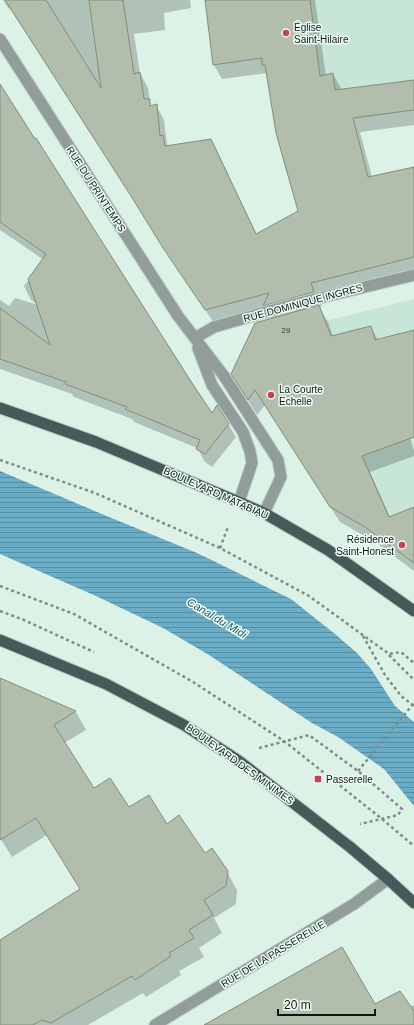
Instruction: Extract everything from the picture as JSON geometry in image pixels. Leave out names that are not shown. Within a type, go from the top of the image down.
[{"type":"main road","name":"BOULEVARD MATABIAU","points":[[0,408],[96,442],[264,513],[328,550],[414,611]]},
{"type":"main road","name":"BOULEVARD DES MINIMES","points":[[0,640],[106,684],[184,725],[239,761],[294,803],[350,847],[414,903]]},
{"type":"street","name":"RUE DU PRINTEMPS","points":[[0,39],[178,316],[224,376],[278,460],[281,477],[264,513]]},
{"type":"street","name":"RUE DOMINIQUE INGRES","points":[[195,338],[214,327],[291,305],[414,275]]},
{"type":"street","name":"RUE DU PRINTEMPS","points":[[195,338],[212,385],[243,432],[250,451],[252,463],[239,502]]},
{"type":"street","name":"RUE DE LA PASSERELLE","points":[[156,1025],[354,904],[388,879]]},
{"type":"path","points":[[0,460],[95,493],[220,548],[309,596],[389,654],[414,680]]},
{"type":"path","points":[[220,548],[228,527]]},
{"type":"path","points":[[0,586],[74,614],[193,682],[284,741],[414,846]]},
{"type":"path","points":[[362,635],[384,675],[401,696],[414,706]]},
{"type":"path","points":[[389,654],[401,652],[414,663]]},
{"type":"path","points":[[358,771],[414,703]]},
{"type":"path","points":[[254,750],[309,735],[358,771],[402,809],[398,815],[353,826]]},
{"type":"shaded area","points":[[254,0],[414,0],[414,110],[326,123],[274,120],[265,66],[262,65]]},
{"type":"shaded area","points":[[414,299],[414,507],[365,527],[331,507],[296,454],[337,444],[339,362],[325,321]]},
{"type":"water","name":"Canal du Midi","points":[[0,471],[197,553],[291,599],[335,634],[357,653],[371,669],[395,706],[414,722],[414,806],[384,769],[338,737],[312,723],[209,655],[163,628],[96,596],[0,554]]},
{"type":"building","points":[[5,0],[46,0],[101,88],[89,0],[123,0],[134,74],[140,72],[144,99],[150,99],[150,106],[157,104],[160,136],[163,135],[165,146],[211,139],[256,234],[298,211],[276,133],[265,65],[262,65],[262,58],[213,65],[205,0],[310,0],[320,76],[333,73],[335,90],[414,80],[414,110],[353,118],[368,177],[414,167],[414,257],[311,283],[314,292],[263,306],[269,293],[205,310],[163,248]]},
{"type":"building","points":[[0,84],[212,413],[217,405],[229,424],[205,454],[196,449],[200,440],[125,409],[127,407],[65,384],[66,382],[0,359],[0,308],[50,345],[28,279],[46,254],[0,222]]},
{"type":"building","points":[[319,305],[331,336],[371,326],[375,340],[414,330],[414,437],[362,456],[389,517],[414,507],[414,563],[365,527],[330,507],[255,390],[248,400],[231,374],[255,323]]},
{"type":"building","points":[[0,678],[76,711],[54,725],[94,788],[110,778],[129,807],[149,795],[167,824],[179,815],[205,853],[212,848],[228,871],[226,886],[204,900],[213,915],[189,930],[194,938],[169,953],[171,956],[135,980],[132,976],[51,1023],[42,1020],[33,1025],[0,1025],[0,940],[80,889],[36,818],[0,840]]},
{"type":"building","points":[[342,947],[375,1004],[400,991],[414,1011],[414,1025],[204,1025]]},
{"type":"place","name":"Église Saint-Hilaire","points":[[286,33]]},
{"type":"place","name":"La Courte Echelle","points":[[271,395]]},
{"type":"place","name":"Résidence Saint-Honest","points":[[402,545]]},
{"type":"place","name":"Passerelle","points":[[318,779]]}]
